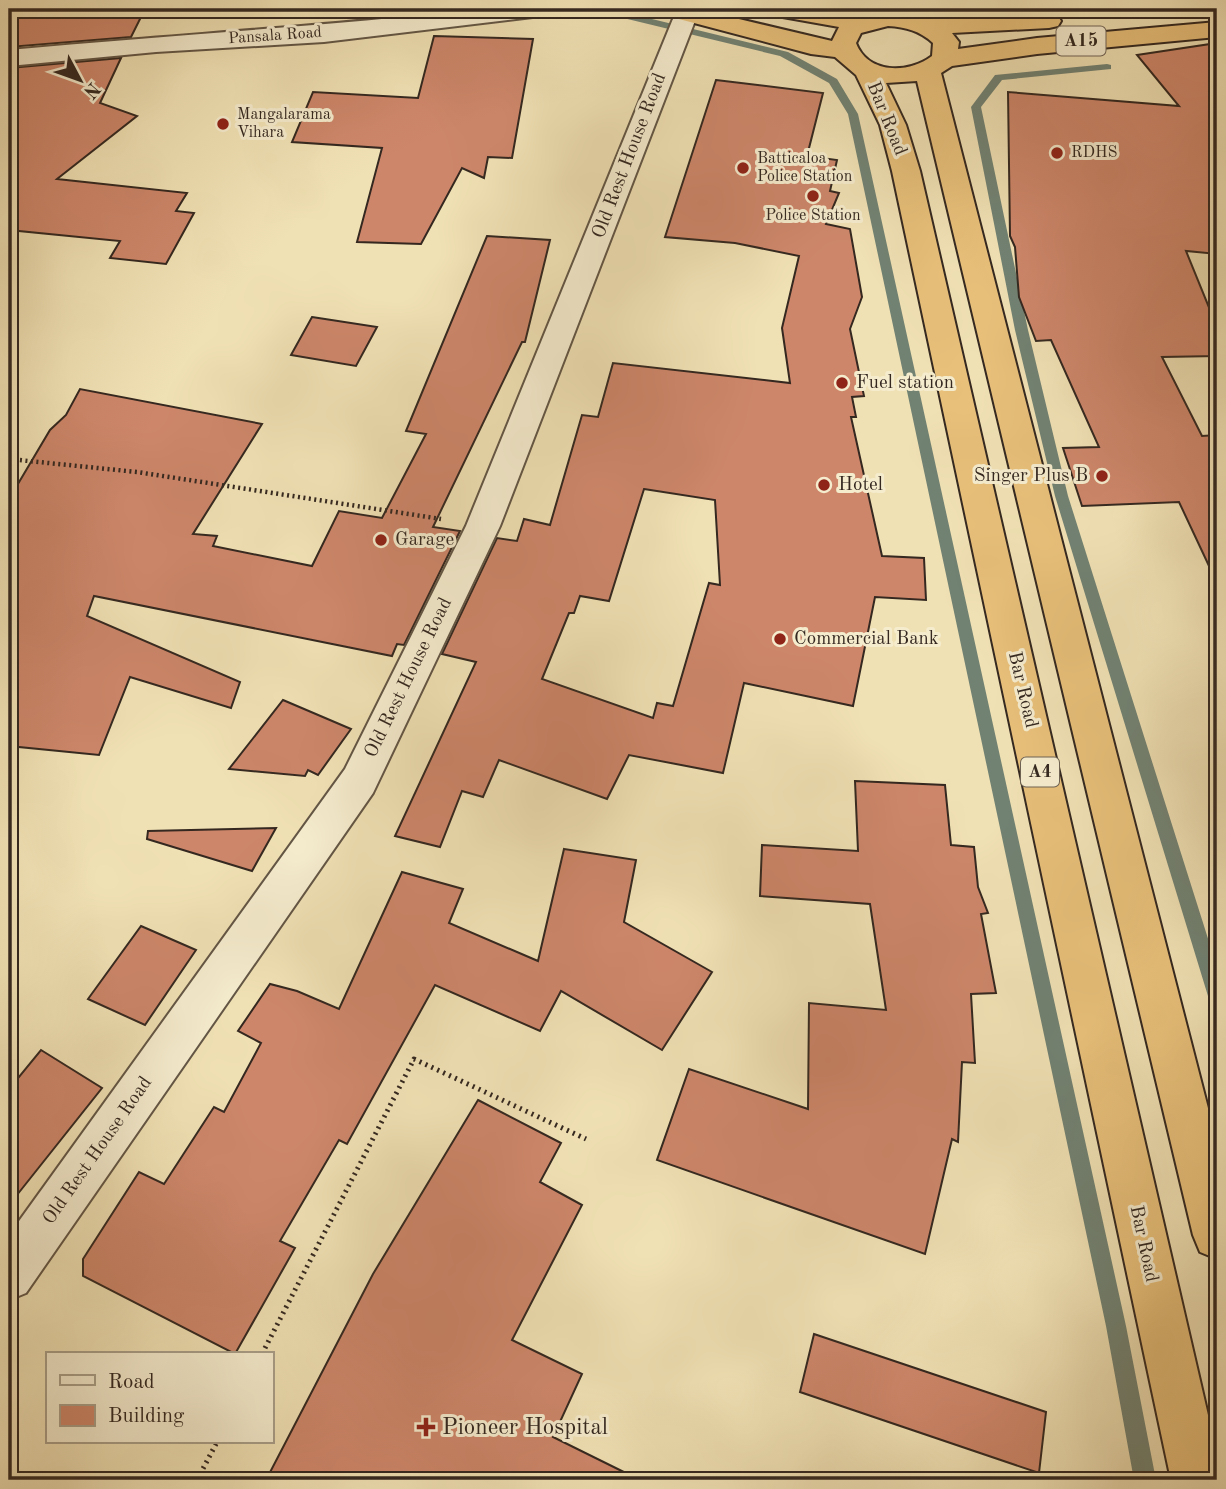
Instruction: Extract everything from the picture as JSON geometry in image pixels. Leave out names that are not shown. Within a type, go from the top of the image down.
[{"type":"highway","points":[[777,9],[861,23],[887,18],[929,27],[946,42],[937,65],[937,120],[1217,1235]]},
{"type":"highway","name":"A15","points":[[929,27],[979,26],[1195,9]]},
{"type":"highway","points":[[678,11],[811,46],[898,76],[937,65]]},
{"type":"highway","points":[[855,60],[845,35],[861,23]]},
{"type":"highway","name":"A15","points":[[937,65],[1049,45],[1217,29]]},
{"type":"highway","name":"Bar Road","points":[[855,60],[893,125],[906,171],[1197,1480]]},
{"type":"street","name":"Pansala Road","points":[[9,58],[156,44],[324,34],[541,9]]},
{"type":"street","name":"Old Rest House Road","points":[[9,1276],[359,781],[483,526],[678,11]]},
{"type":"path","points":[[9,459],[137,472],[483,526]]},
{"type":"path","points":[[263,1352],[414,1059],[586,1139]]},
{"type":"path","points":[[197,1480],[216,1444]]},
{"type":"building","points":[[9,9],[145,9],[131,37],[9,47]]},
{"type":"building","points":[[434,36],[533,39],[512,158],[488,157],[484,178],[462,168],[421,244],[357,242],[382,148],[292,142],[313,92],[418,98]]},
{"type":"building","points":[[1217,43],[1217,254],[1186,251],[1217,327],[1217,356],[1162,357],[1202,436],[1217,435],[1217,583],[1179,502],[1082,506],[1063,448],[1099,447],[1051,340],[1036,341],[1019,297],[1015,247],[1010,236],[1008,92],[1179,106],[1137,55]]},
{"type":"building","points":[[121,58],[100,103],[137,116],[57,179],[187,193],[176,211],[194,213],[166,264],[110,258],[120,241],[9,230],[9,68]]},
{"type":"building","points":[[716,80],[823,93],[807,156],[837,160],[830,191],[839,193],[826,224],[850,229],[862,297],[850,329],[864,396],[852,397],[856,417],[851,417],[882,556],[924,558],[926,600],[875,597],[853,706],[744,683],[723,773],[629,755],[607,799],[499,760],[483,797],[462,791],[440,847],[395,836],[476,662],[442,654],[497,538],[517,541],[524,519],[550,525],[582,415],[598,417],[613,363],[790,383],[782,328],[799,256],[735,243],[665,237]],"holes":[[[644,489],[715,500],[720,585],[709,583],[673,706],[657,703],[653,718],[542,679],[569,613],[574,613],[580,596],[609,601]]]},
{"type":"building","points":[[487,236],[550,240],[525,342],[522,342],[433,527],[460,531],[404,645],[397,644],[392,656],[94,596],[87,616],[240,682],[231,708],[130,677],[99,755],[9,746],[9,499],[50,430],[66,415],[80,389],[262,424],[193,534],[217,536],[213,546],[312,566],[339,511],[382,518],[426,434],[406,431]]},
{"type":"building","points":[[312,317],[377,327],[356,366],[291,355]]},
{"type":"building","points":[[283,700],[351,729],[318,775],[308,770],[305,776],[229,769]]},
{"type":"building","points":[[855,781],[945,785],[951,845],[974,847],[978,887],[988,913],[981,914],[996,993],[971,994],[975,1063],[962,1062],[958,1142],[952,1139],[925,1254],[657,1160],[689,1069],[808,1109],[809,1003],[886,1010],[870,904],[760,896],[762,845],[858,851]]},
{"type":"building","points":[[276,828],[252,871],[147,839],[148,831]]},
{"type":"building","points":[[564,849],[636,860],[624,922],[712,972],[662,1050],[561,991],[540,1031],[435,985],[347,1144],[339,1140],[280,1241],[295,1248],[236,1352],[231,1352],[83,1276],[83,1259],[139,1172],[164,1184],[214,1107],[224,1112],[261,1043],[238,1031],[270,984],[297,991],[339,1009],[402,872],[463,889],[449,923],[538,961]]},
{"type":"building","points":[[141,926],[196,950],[145,1025],[88,999]]},
{"type":"building","points":[[41,1050],[102,1088],[9,1205],[9,1089]]},
{"type":"building","points":[[478,1100],[561,1143],[540,1182],[582,1205],[512,1340],[582,1374],[553,1437],[640,1480],[266,1480],[373,1274]]},
{"type":"building","points":[[814,1334],[1046,1412],[1039,1473],[800,1392]]},
{"type":"waterway","points":[[619,14],[784,54],[833,81],[853,114],[1116,1326],[1145,1480]]},
{"type":"waterway","points":[[1107,67],[999,77],[976,107],[1047,441],[1094,607],[1184,884],[1217,996]]},
{"type":"place","name":"Mangalarama Vihara","points":[[223,124]]},
{"type":"place","name":"RDHS","points":[[1057,153]]},
{"type":"place","name":"Batticaloa Police Station","points":[[743,168]]},
{"type":"place","name":"Police Station","points":[[813,196]]},
{"type":"place","name":"Fuel station","points":[[842,383]]},
{"type":"place","name":"Singer Plus B","points":[[1102,476]]},
{"type":"place","name":"Hotel","points":[[824,485]]},
{"type":"place","name":"Garage","points":[[381,540]]},
{"type":"place","name":"Commercial Bank","points":[[780,639]]},
{"type":"place","name":"Pioneer Hospital","points":[[426,1427]]}]
